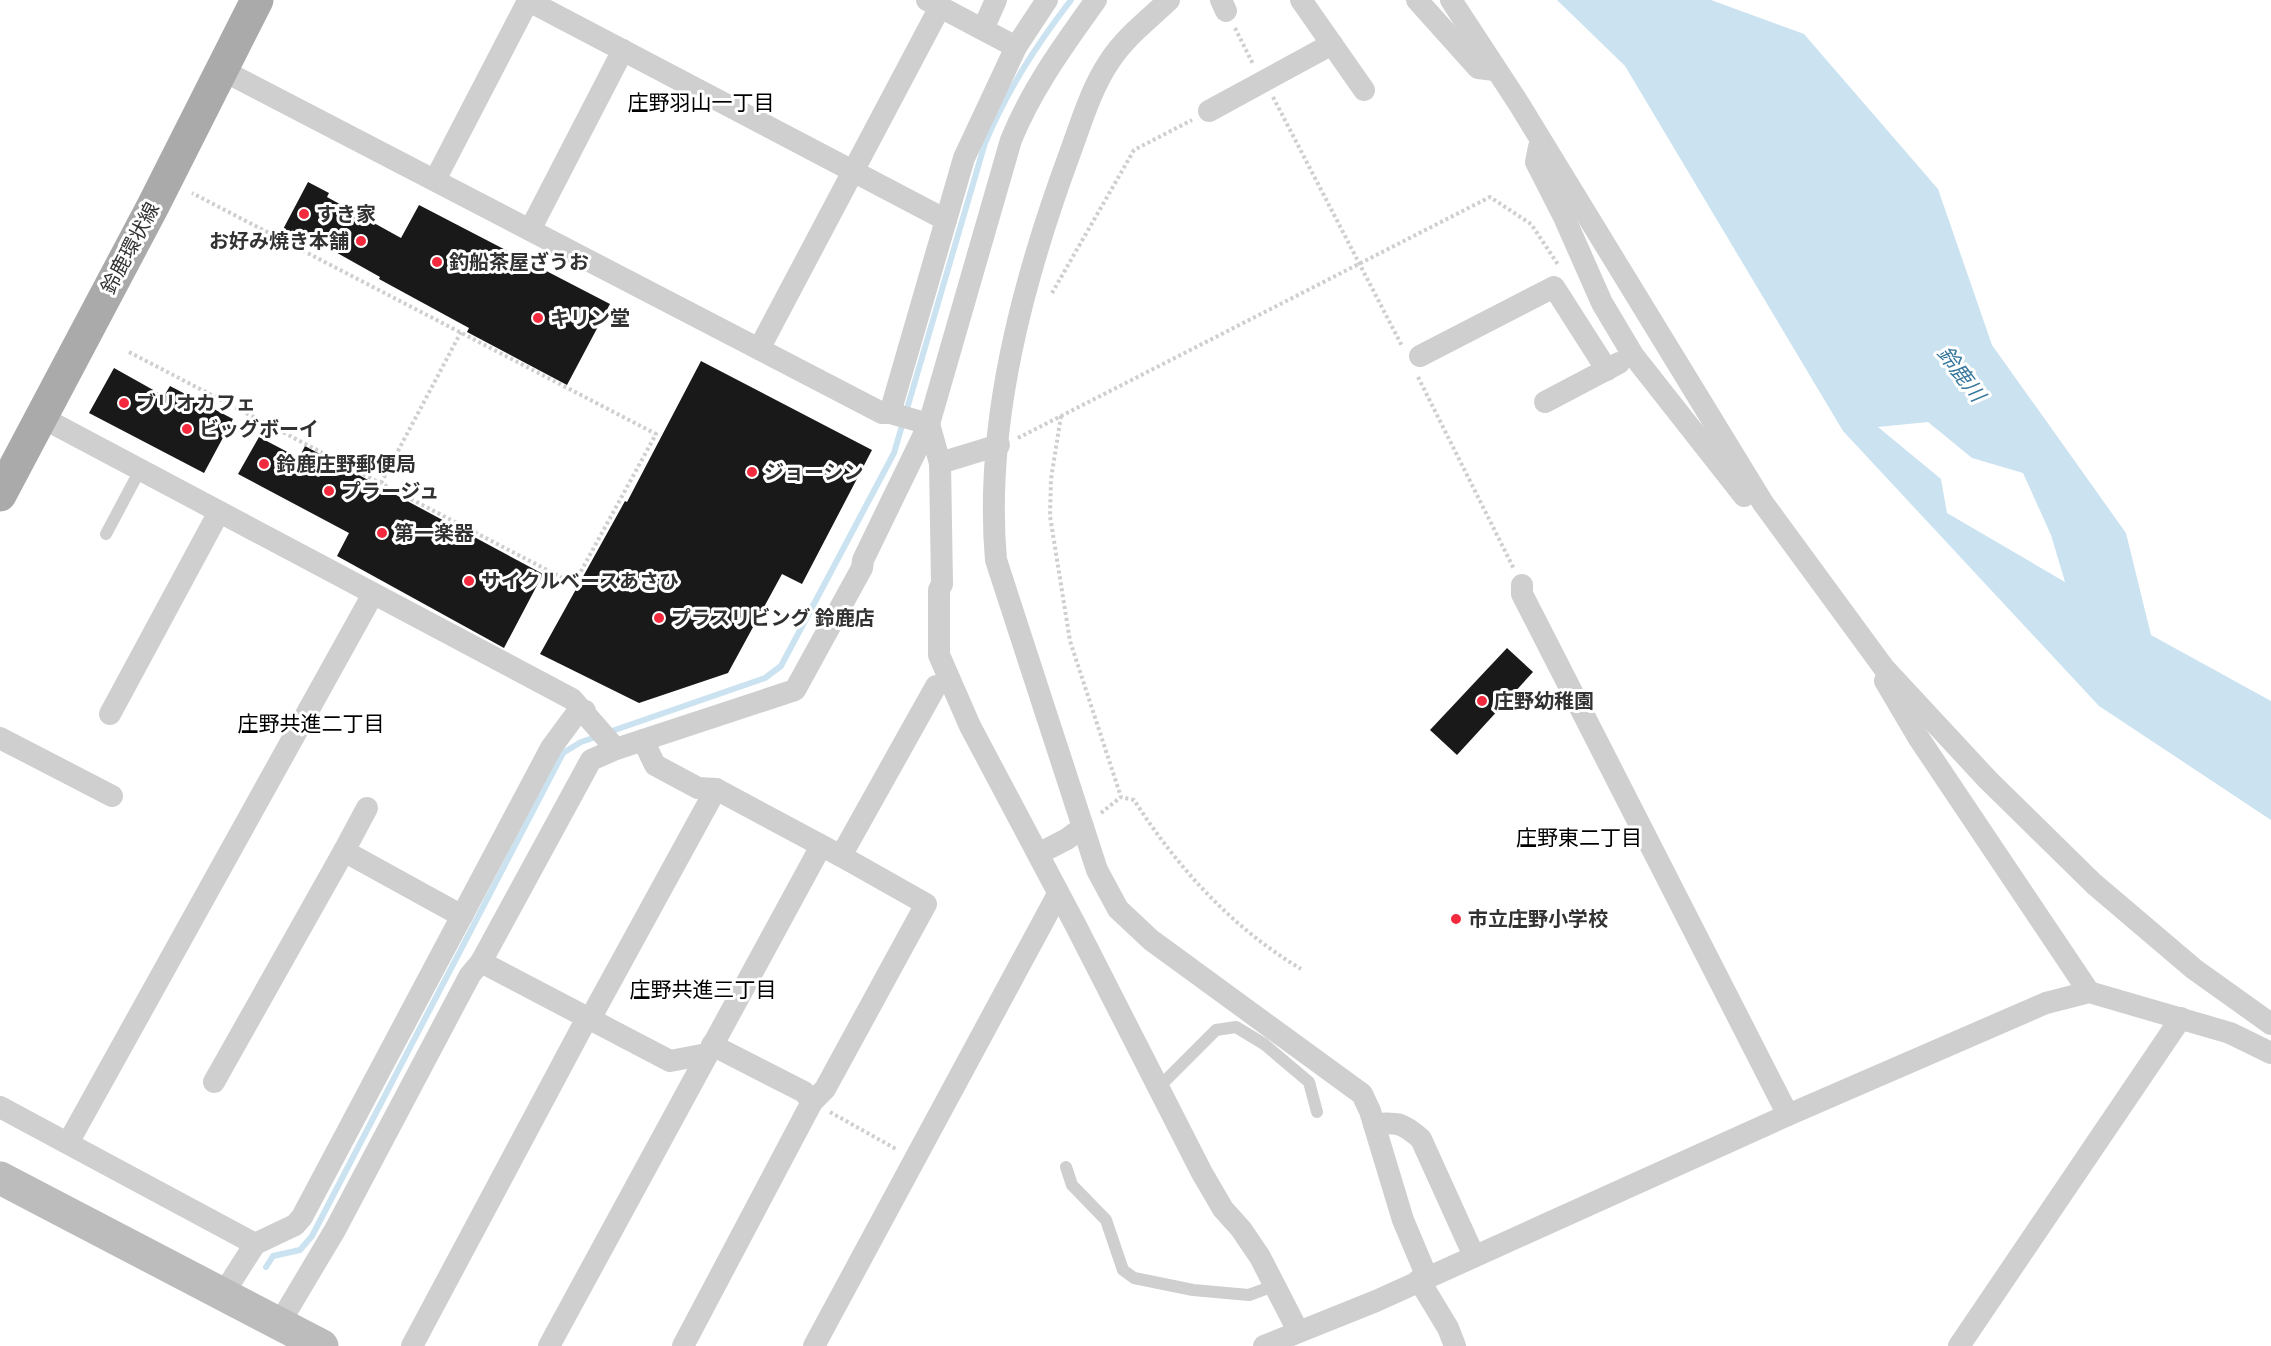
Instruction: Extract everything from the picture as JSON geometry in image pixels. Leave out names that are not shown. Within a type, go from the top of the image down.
[{"type":"main road","name":"鈴鹿環状線","points":[[0,495],[153,206],[220,69],[257,0]]},
{"type":"street","points":[[435,180],[527,0],[946,220]]},
{"type":"street","points":[[983,29],[996,0]]},
{"type":"street","points":[[890,413],[972,136],[1016,46],[1047,0]]},
{"type":"street","points":[[223,1294],[255,1244],[295,1225],[302,1217],[439,997],[470,975],[481,962],[591,760],[616,749],[795,690],[862,568],[863,560],[926,423],[1011,140],[1052,60],[1095,0]]},
{"type":"street","points":[[1168,0],[1126,39],[1108,63],[1089,101],[1056,190],[1009,354],[1008,442],[993,527],[996,560],[1097,870],[1118,909],[1151,940],[1357,1090],[1384,1123],[1403,1220],[1455,1346]]},
{"type":"street","points":[[1301,0],[1364,90]]},
{"type":"street","points":[[1417,0],[1478,68],[1495,70]]},
{"type":"street","points":[[1451,0],[1762,503],[1884,668],[1988,780],[2094,884],[2194,969],[2271,1024]]},
{"type":"street","points":[[759,349],[853,171],[934,3],[1016,46]]},
{"type":"street","points":[[1209,111],[1332,44]]},
{"type":"street","points":[[530,230],[622,50]]},
{"type":"street","points":[[220,69],[882,413],[926,423]]},
{"type":"street","points":[[1540,141],[1536,162],[1564,217],[1602,303],[1633,355],[1744,496],[1762,503]]},
{"type":"street","points":[[1413,359],[1554,287],[1607,370]]},
{"type":"street","points":[[1545,402],[1633,355]]},
{"type":"street","points":[[41,417],[572,699],[585,711],[616,749]]},
{"type":"street","points":[[926,423],[940,463],[942,584],[939,655],[970,726],[1023,831],[1028,834],[1218,1200],[1241,1229],[1276,1285],[1296,1336]]},
{"type":"street","points":[[940,463],[1008,442]]},
{"type":"street","points":[[110,714],[219,512]]},
{"type":"street","points":[[1522,585],[1522,594],[1788,1116]]},
{"type":"street","points":[[68,1143],[373,594]]},
{"type":"street","points":[[1884,668],[1885,685],[2089,992]]},
{"type":"street","points":[[841,856],[936,686]]},
{"type":"street","points":[[279,1324],[335,1230],[439,997],[462,916],[551,748],[573,718],[585,711]]},
{"type":"street","points":[[0,738],[112,796]]},
{"type":"street","points":[[643,740],[655,765],[698,788],[716,789],[926,903],[825,1089],[812,1102],[683,1346]]},
{"type":"street","points":[[412,1346],[716,789]]},
{"type":"street","points":[[214,1082],[367,808]]},
{"type":"street","points":[[1038,854],[1067,840],[1083,827]]},
{"type":"street","points":[[549,1346],[821,846]]},
{"type":"street","points":[[344,851],[462,916]]},
{"type":"street","points":[[814,1346],[1058,894]]},
{"type":"street","points":[[481,962],[670,1061],[709,1050],[804,1092],[812,1102]]},
{"type":"street","points":[[1264,1346],[1296,1336],[1376,1301],[2046,1003],[2089,992],[2230,1034],[2271,1053]]},
{"type":"street","points":[[1959,1346],[2181,1018]]},
{"type":"street","points":[[0,1107],[255,1244]]},
{"type":"street","points":[[1384,1123],[1406,1125],[1421,1139],[1474,1256]]},
{"type":"street","points":[[0,1178],[322,1346]]},
{"type":"lane","points":[[106,534],[140,470]]},
{"type":"lane","points":[[1158,1088],[1216,1030],[1236,1028],[1264,1044],[1309,1082],[1317,1112]]},
{"type":"lane","points":[[1066,1167],[1072,1185],[1106,1220],[1123,1270],[1134,1278],[1193,1290],[1249,1295],[1276,1285]]},
{"type":"path","points":[[1224,5],[1413,359],[1522,585]]},
{"type":"path","points":[[1052,293],[1134,150],[1209,111]]},
{"type":"path","points":[[129,352],[574,584],[656,434],[192,193]]},
{"type":"path","points":[[1008,442],[1490,197],[1531,224],[1564,273]]},
{"type":"path","points":[[381,483],[461,332]]},
{"type":"path","points":[[1061,416],[1051,478],[1050,516],[1070,641],[1121,797]]},
{"type":"path","points":[[1101,813],[1121,797]]},
{"type":"path","points":[[1121,797],[1134,800],[1162,844],[1200,889],[1263,944],[1301,969]]},
{"type":"path","points":[[812,1102],[915,1160]]},
{"type":"water","name":"鈴鹿川","points":[[1557,0],[1711,0],[1804,34],[1938,189],[1992,345],[2126,533],[2151,635],[2271,701],[2271,820],[2099,706],[1843,431],[1625,66]],"holes":[[[1928,422],[1972,458],[2023,473],[2051,535],[2065,582],[1947,513],[1941,479],[1878,427]]]},
{"type":"building","points":[[308,182],[329,193],[327,197],[401,238],[419,205],[610,304],[567,385],[467,332],[469,328],[379,279],[380,277],[307,236],[301,246],[280,235]]},
{"type":"building","points":[[701,361],[872,450],[802,584],[782,574],[728,673],[639,703],[540,654],[625,501],[627,502]]},
{"type":"building","points":[[114,368],[164,396],[170,386],[233,419],[204,473],[89,413]]},
{"type":"building","points":[[259,437],[299,458],[305,446],[543,574],[504,648],[337,556],[349,533],[238,474]]},
{"type":"building","name":"庄野幼稚園","points":[[1507,648],[1533,672],[1457,755],[1430,730]]},
{"type":"waterway","points":[[609,732],[765,678],[781,666],[894,453],[985,143],[1003,104],[1023,69],[1071,0]]},
{"type":"waterway","points":[[266,1267],[273,1256],[300,1250],[312,1236],[563,753],[581,742],[599,736]]},
{"type":"place","name":"すき家","points":[[304,214]]},
{"type":"place","name":"お好み焼き本舗","points":[[361,241]]},
{"type":"place","name":"釣船茶屋ざうお","points":[[437,262]]},
{"type":"place","name":"キリン堂","points":[[538,318]]},
{"type":"place","name":"ブリオカフェ","points":[[124,403]]},
{"type":"place","name":"ビッグボーイ","points":[[187,429]]},
{"type":"place","name":"鈴鹿庄野郵便局","points":[[264,464]]},
{"type":"place","name":"ジョーシン","points":[[752,472]]},
{"type":"place","name":"プラージュ","points":[[329,491]]},
{"type":"place","name":"第一楽器","points":[[382,533]]},
{"type":"place","name":"サイクルベースあさひ","points":[[469,581]]},
{"type":"place","name":"プラスリビング 鈴鹿店","points":[[659,618]]},
{"type":"place","name":"庄野幼稚園","points":[[1482,701]]},
{"type":"place","name":"市立庄野小学校","points":[[1456,919]]},
{"type":"district","name":"庄野羽山一丁目","points":[[701,103]]},
{"type":"district","name":"庄野共進二丁目","points":[[311,724]]},
{"type":"district","name":"庄野東二丁目","points":[[1579,838]]},
{"type":"district","name":"庄野共進三丁目","points":[[703,990]]}]
